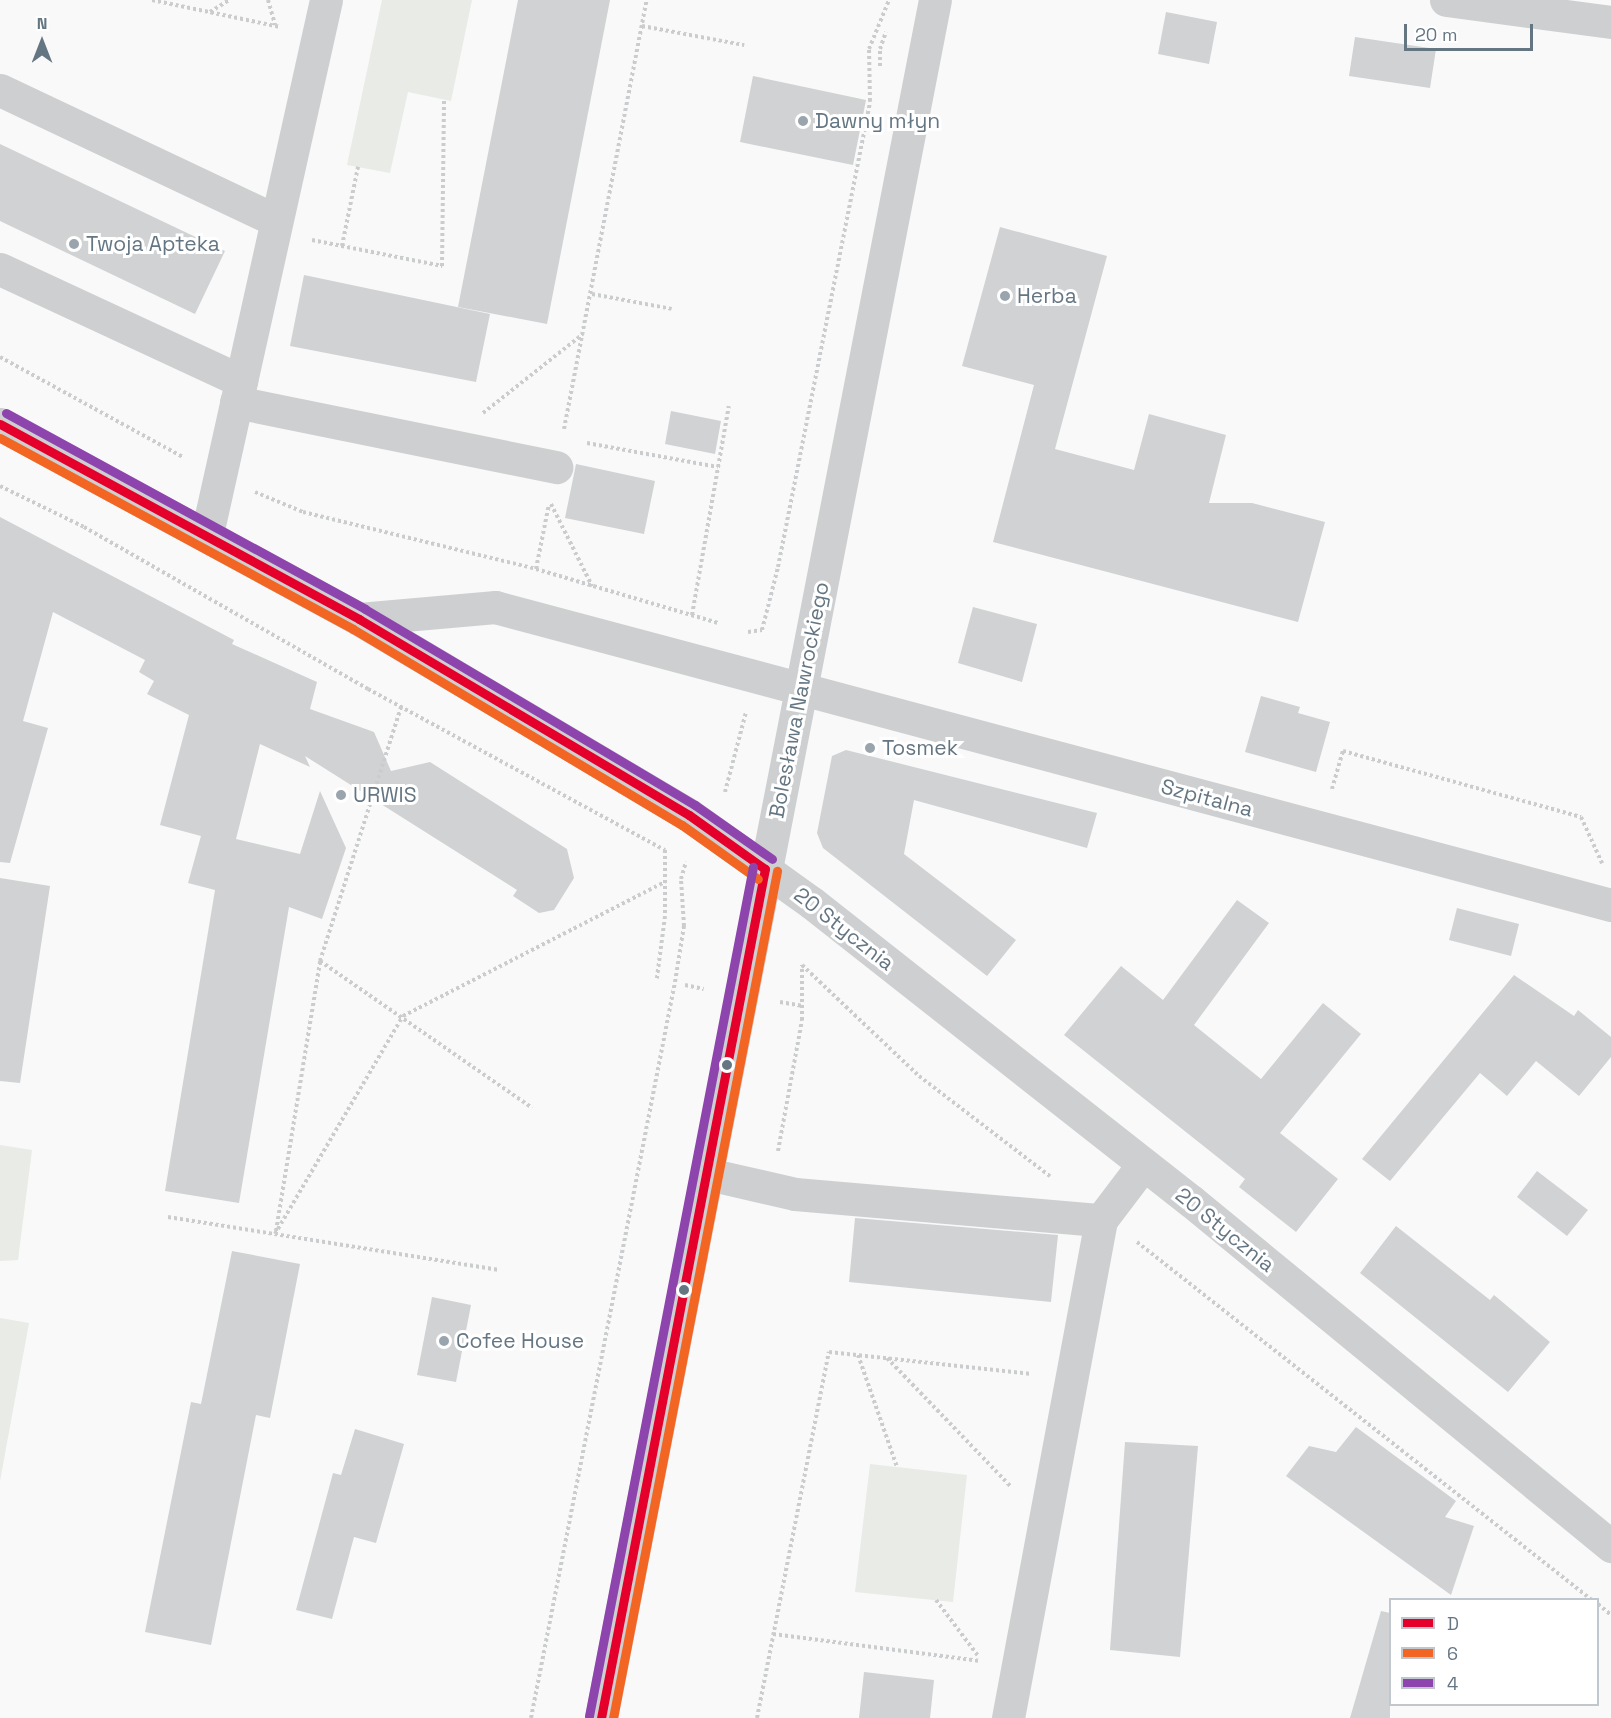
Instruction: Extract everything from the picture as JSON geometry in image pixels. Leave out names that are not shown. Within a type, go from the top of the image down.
[{"type":"street","points":[[207,534],[326,0]]},
{"type":"street","name":"Bolesława Nawrockiego","points":[[601,1718],[708,1174],[765,869],[803,690],[935,0]]},
{"type":"street","points":[[1446,0],[1611,21]]},
{"type":"street","points":[[0,90],[274,226]]},
{"type":"street","points":[[0,269],[238,392],[444,444],[559,453]]},
{"type":"street","name":"20 Stycznia","points":[[0,424],[207,534],[359,619],[705,827],[765,869],[1142,1166],[1191,1201],[1611,1546]]},
{"type":"street","name":"Szpitalna","points":[[359,619],[495,607],[1611,905]]},
{"type":"street","points":[[1008,1718],[1102,1218],[1142,1166]]},
{"type":"street","points":[[708,1174],[837,1198],[1102,1218]]},
{"type":"path","points":[[152,0],[319,35]]},
{"type":"path","points":[[210,12],[229,0]]},
{"type":"path","points":[[268,0],[276,26]]},
{"type":"path","points":[[647,0],[592,294],[559,453],[718,466]]},
{"type":"path","points":[[738,629],[749,632],[762,630],[778,567],[870,100],[869,49],[889,0]]},
{"type":"path","points":[[642,26],[744,45]]},
{"type":"path","points":[[274,226],[342,246],[442,266],[444,100]]},
{"type":"path","points":[[342,246],[358,167]]},
{"type":"path","points":[[592,294],[672,309]]},
{"type":"path","points":[[444,444],[584,334]]},
{"type":"path","points":[[0,357],[219,476],[303,512],[536,570],[726,626]]},
{"type":"path","points":[[692,615],[729,406]]},
{"type":"path","points":[[0,486],[84,527],[401,707],[664,850],[657,978]]},
{"type":"path","points":[[536,570],[550,501],[592,587]]},
{"type":"path","points":[[531,1718],[675,982],[684,926],[681,879],[705,827],[726,790],[755,677]]},
{"type":"path","points":[[276,1234],[320,961],[401,707]]},
{"type":"path","points":[[1322,786],[1333,789],[1343,751],[1513,798],[1581,817],[1603,864],[1611,866]]},
{"type":"path","points":[[276,1234],[403,1016],[664,882]]},
{"type":"path","points":[[320,961],[403,1016],[532,1108]]},
{"type":"path","points":[[771,1186],[802,1006],[802,965],[919,1076],[1591,1598]]},
{"type":"path","points":[[684,985],[710,990]]},
{"type":"path","points":[[777,1001],[802,1006]]},
{"type":"path","points":[[168,1217],[498,1270]]},
{"type":"path","points":[[756,1718],[829,1352],[1071,1379]]},
{"type":"path","points":[[857,1354],[897,1467]]},
{"type":"path","points":[[887,1358],[1045,1522]]},
{"type":"path","points":[[936,1600],[982,1661]]},
{"type":"path","points":[[1599,1605],[1611,1615]]},
{"type":"path","points":[[773,1634],[1018,1667]]},
{"type":"shaded area","points":[[382,0],[472,0],[451,101],[408,92],[390,173],[347,165]]},
{"type":"shaded area","points":[[0,1145],[32,1150],[18,1260],[0,1261]]},
{"type":"shaded area","points":[[0,1318],[29,1323],[0,1481]]},
{"type":"shaded area","points":[[870,1464],[967,1475],[953,1602],[855,1592]]},
{"type":"building","points":[[518,0],[610,0],[547,324],[458,307]]},
{"type":"building","points":[[1166,12],[1217,22],[1209,64],[1158,54]]},
{"type":"building","points":[[1355,37],[1436,49],[1430,88],[1349,76]]},
{"type":"building","name":"Dawny młyn","points":[[753,76],[866,100],[853,165],[740,142]]},
{"type":"building","points":[[0,144],[225,251],[195,314],[0,221]]},
{"type":"building","points":[[1000,227],[1107,256],[1055,449],[1134,470],[1149,414],[1226,435],[1209,503],[1252,503],[1325,522],[1298,622],[993,542],[1034,385],[962,366]]},
{"type":"building","points":[[304,275],[490,314],[476,382],[290,346]]},
{"type":"building","points":[[671,411],[721,421],[715,454],[665,444]]},
{"type":"building","points":[[576,464],[655,481],[644,534],[565,518]]},
{"type":"building","points":[[0,517],[234,640],[232,644],[317,682],[310,709],[374,732],[391,771],[430,762],[567,849],[574,878],[554,910],[539,913],[513,896],[517,890],[305,756],[310,767],[260,744],[236,839],[300,854],[320,791],[346,848],[322,919],[289,907],[239,1203],[165,1191],[215,890],[188,883],[201,836],[160,825],[189,715],[147,694],[154,681],[139,672],[145,660],[53,612],[23,721],[48,728],[10,863],[0,862]]},
{"type":"building","points":[[973,607],[1037,624],[1022,682],[958,663]]},
{"type":"building","points":[[1261,696],[1300,707],[1298,713],[1330,722],[1316,772],[1245,752]]},
{"type":"building","points":[[846,750],[1097,813],[1087,848],[914,800],[904,854],[1016,940],[987,976],[823,848],[817,833],[832,756]]},
{"type":"building","points":[[0,878],[50,886],[20,1083],[0,1081]]},
{"type":"building","points":[[1237,900],[1269,923],[1194,1025],[1261,1079],[1323,1003],[1361,1034],[1280,1133],[1338,1179],[1296,1232],[1239,1187],[1245,1179],[1064,1035],[1121,966],[1163,1000]]},
{"type":"building","points":[[1457,908],[1519,924],[1511,956],[1449,940]]},
{"type":"building","points":[[1514,975],[1574,1016],[1578,1010],[1611,1037],[1611,1057],[1579,1096],[1536,1061],[1507,1096],[1480,1073],[1390,1181],[1362,1159]]},
{"type":"building","points":[[1537,1171],[1588,1210],[1567,1236],[1517,1197]]},
{"type":"building","points":[[855,1218],[1058,1235],[1051,1302],[849,1282]]},
{"type":"building","points":[[1396,1226],[1490,1300],[1494,1295],[1550,1342],[1508,1392],[1360,1273]]},
{"type":"building","points":[[232,1251],[300,1264],[270,1418],[256,1415],[211,1645],[145,1632],[191,1402],[201,1404]]},
{"type":"building","points":[[432,1297],[471,1305],[456,1382],[417,1375]]},
{"type":"building","points":[[1356,1427],[1456,1501],[1445,1517],[1474,1526],[1451,1595],[1286,1476],[1309,1446],[1336,1452]]},
{"type":"building","points":[[355,1429],[404,1444],[376,1543],[354,1537],[332,1619],[296,1610],[333,1473],[341,1475]]},
{"type":"building","points":[[1125,1442],[1198,1446],[1180,1657],[1110,1650]]},
{"type":"building","points":[[1381,1611],[1389,1613],[1390,1718],[1350,1718]]},
{"type":"building","points":[[864,1672],[934,1680],[930,1718],[859,1718]]},
{"type":"transit line","name":"4","points":[[6,413],[365,609],[695,805],[772,859]]},
{"type":"transit line","name":"D","points":[[0,424],[359,619],[689,815],[765,869]]},
{"type":"transit line","name":"6","points":[[0,438],[353,629],[682,825],[758,879]]},
{"type":"transit line","name":"4","points":[[589,1716],[753,867]]},
{"type":"transit line","name":"D","points":[[601,1718],[765,869]]},
{"type":"transit line","name":"6","points":[[613,1718],[777,871]]},
{"type":"place","name":"Dawny młyn","points":[[803,121]]},
{"type":"place","name":"Twoja Apteka","points":[[74,244]]},
{"type":"place","name":"Herba","points":[[1005,296]]},
{"type":"place","name":"Tosmek","points":[[870,748]]},
{"type":"place","name":"URWIS","points":[[341,795]]},
{"type":"place","name":"Cofee House","points":[[444,1341]]}]
